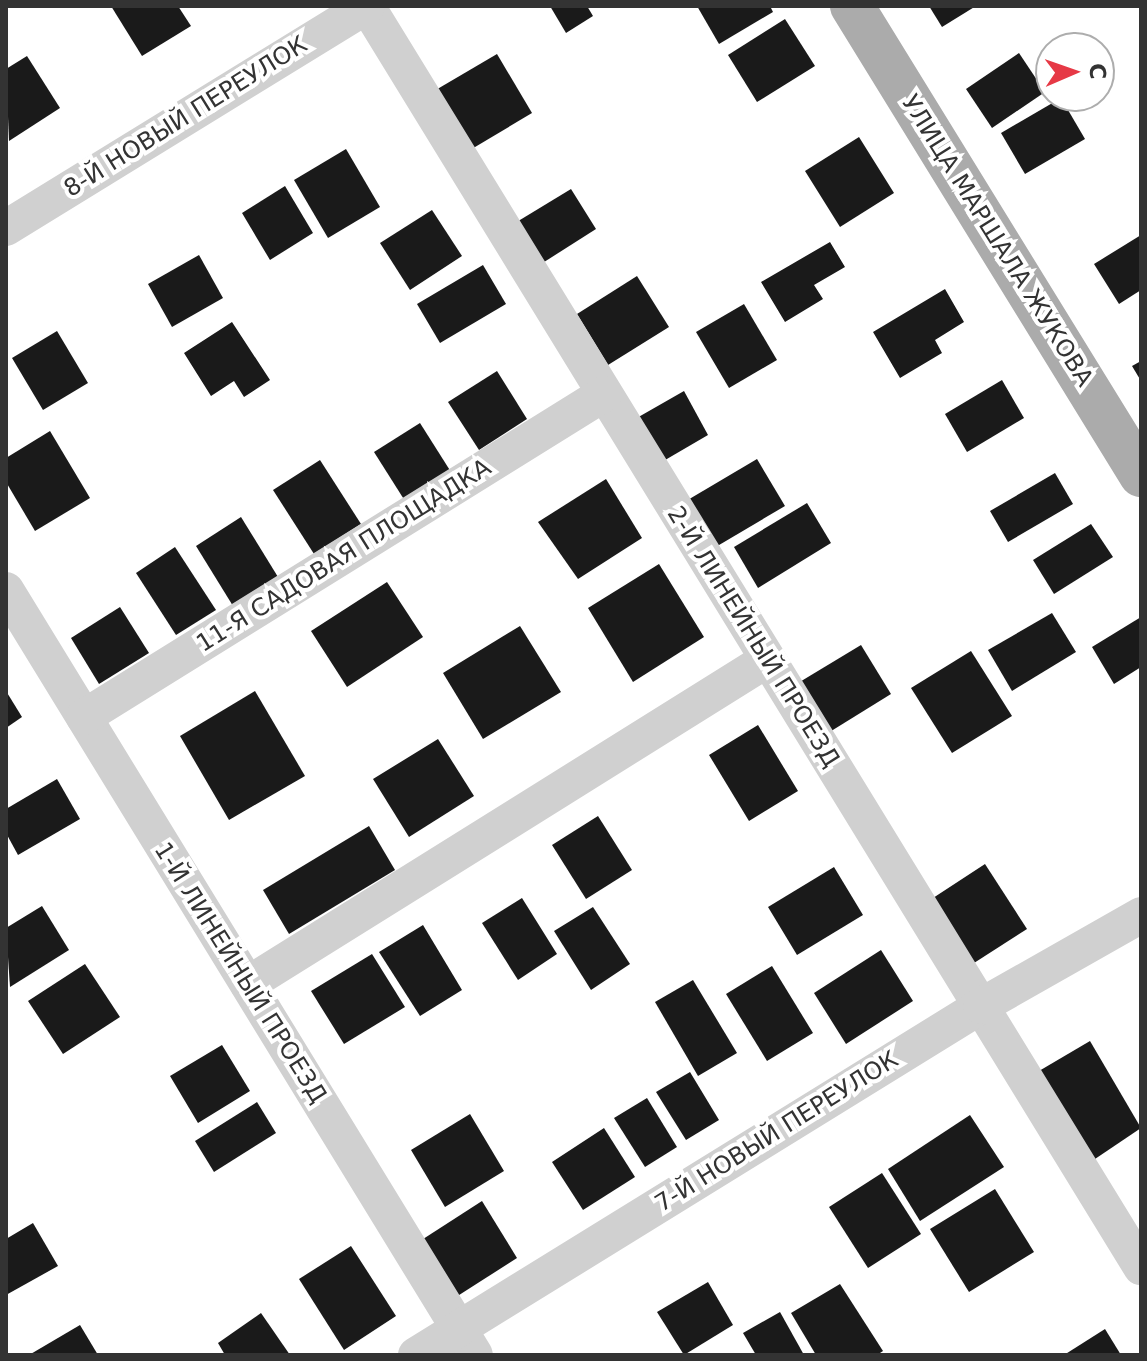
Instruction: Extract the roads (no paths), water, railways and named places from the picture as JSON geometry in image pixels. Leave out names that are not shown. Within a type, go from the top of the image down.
[{"type":"main road","name":"УЛИЦА МАРШАЛА ЖУКОВА","points":[[852,6],[1141,475]]},
{"type":"street","name":"8-Й НОВЫЙ ПЕРЕУЛОК","points":[[6,228],[367,6]]},
{"type":"street","name":"2-Й ЛИНЕЙНЫЙ ПРОЕЗД","points":[[367,6],[1141,1267]]},
{"type":"street","name":"11-Я САДОВАЯ ПЛОЩАДКА","points":[[84,717],[604,394]]},
{"type":"street","name":"1-Й ЛИНЕЙНЫЙ ПРОЕЗД","points":[[6,590],[467,1342]]},
{"type":"street","points":[[248,984],[767,660]]},
{"type":"street","name":"7-Й НОВЫЙ ПЕРЕУЛОК","points":[[416,1355],[467,1342],[981,1006],[1141,915]]}]
